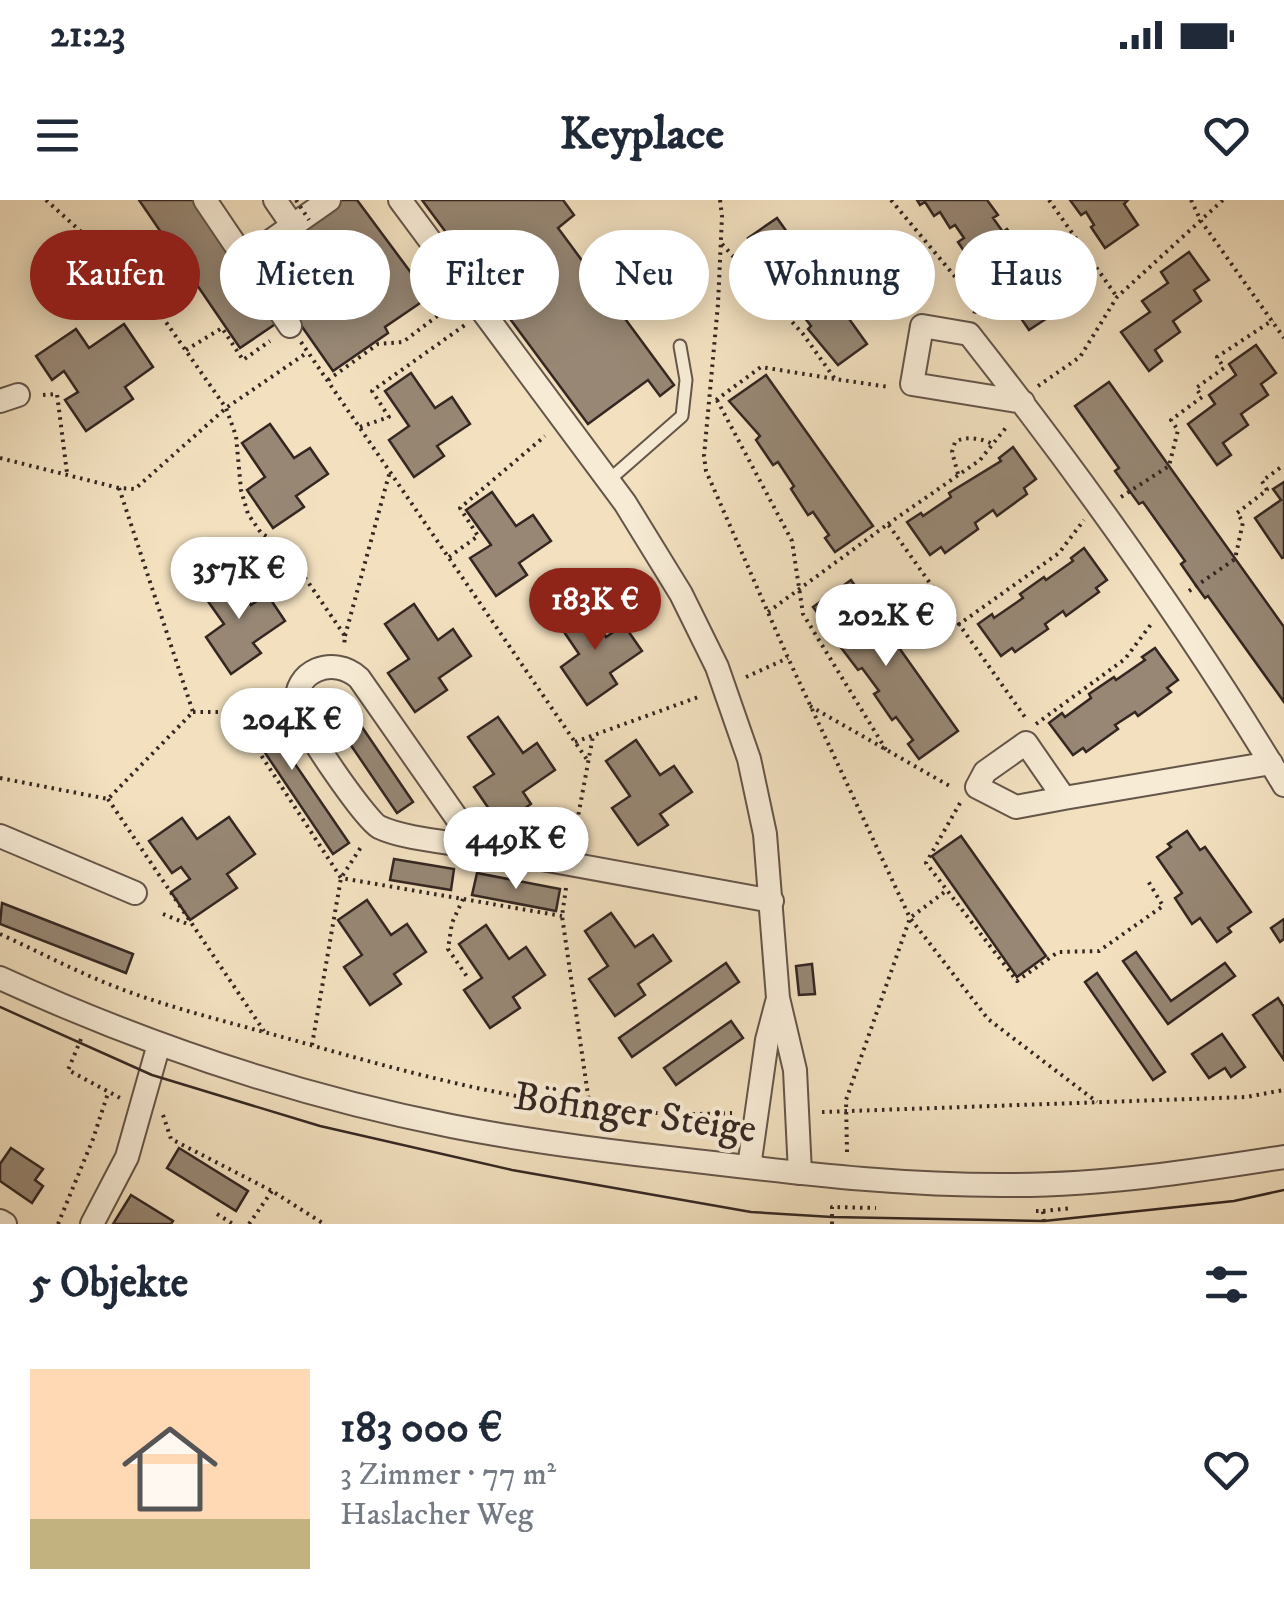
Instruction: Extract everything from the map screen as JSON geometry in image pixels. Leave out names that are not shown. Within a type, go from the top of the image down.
[{"type":"street","points":[[206,200],[226,230]]},
{"type":"street","points":[[275,200],[301,223]]},
{"type":"street","points":[[290,230],[329,200]]},
{"type":"street","points":[[400,200],[422,230]]},
{"type":"street","points":[[286,320],[290,326]]},
{"type":"street","points":[[489,320],[609,480],[681,594],[724,686],[755,783],[768,849],[778,998],[793,1057],[799,1112],[800,1173]]},
{"type":"street","points":[[1023,402],[912,384],[922,326],[969,334],[1023,402],[1159,587],[1284,785]]},
{"type":"street","points":[[477,847],[363,682],[340,666],[312,672],[300,685],[297,696],[302,723],[375,824],[393,831],[477,847],[772,901]]},
{"type":"street","points":[[1064,798],[1271,763]]},
{"type":"street","points":[[0,836],[136,893]]},
{"type":"street","name":"Böfinger Steige","points":[[0,978],[90,1019],[260,1078],[450,1126],[594,1149],[880,1180],[1016,1185],[1198,1170],[1284,1157]]},
{"type":"street","points":[[749,1167],[769,1029],[778,998]]},
{"type":"street","points":[[92,1224],[127,1157],[158,1044]]},
{"type":"lane","points":[[609,480],[682,416],[686,380],[680,346]]},
{"type":"path","points":[[46,200],[140,285],[226,408],[234,426],[241,490],[248,514],[261,534],[284,546],[346,636]]},
{"type":"path","points":[[296,200],[301,223]]},
{"type":"path","points":[[720,200],[722,244],[714,399],[704,466],[788,658],[910,918],[988,1018],[1097,1102]]},
{"type":"path","points":[[891,200],[977,303],[969,334]]},
{"type":"path","points":[[1049,200],[1117,297]]},
{"type":"path","points":[[1191,200],[1201,221],[1284,338]]},
{"type":"path","points":[[768,612],[995,445],[1039,385],[1080,357],[1117,297],[1223,200]]},
{"type":"path","points":[[722,244],[803,334],[835,379]]},
{"type":"path","points":[[328,380],[378,344],[403,342],[432,320]]},
{"type":"path","points":[[360,427],[388,417],[372,391],[472,320]]},
{"type":"path","points":[[1131,493],[1169,466],[1178,430],[1171,420],[1202,397],[1196,388],[1224,368],[1217,357],[1273,320]]},
{"type":"path","points":[[186,350],[222,328],[243,360],[290,326],[588,761]]},
{"type":"path","points":[[0,458],[135,489],[226,408],[308,352]]},
{"type":"path","points":[[714,399],[761,367],[901,389],[912,384]]},
{"type":"path","points":[[9,398],[57,394],[67,473]]},
{"type":"path","points":[[714,399],[792,541],[803,614],[888,753]]},
{"type":"path","points":[[448,558],[478,536],[460,508],[565,421]]},
{"type":"path","points":[[958,475],[952,452],[955,442],[963,438],[982,439],[995,445]]},
{"type":"path","points":[[1196,587],[1235,558],[1243,522],[1236,513],[1268,490],[1262,481],[1284,465]]},
{"type":"path","points":[[340,666],[390,472]]},
{"type":"path","points":[[119,488],[192,712]]},
{"type":"path","points":[[888,524],[1032,726],[1125,659],[1148,628]]},
{"type":"path","points":[[958,625],[1059,552],[1072,535]]},
{"type":"path","points":[[575,742],[788,658]]},
{"type":"path","points":[[108,799],[192,712],[233,712],[267,690],[297,696]]},
{"type":"path","points":[[810,706],[964,794],[926,863],[1017,981],[1058,952],[1099,951],[1164,906],[1148,881]]},
{"type":"path","points":[[590,1109],[562,916],[593,736]]},
{"type":"path","points":[[0,778],[108,799],[265,1032]]},
{"type":"path","points":[[312,1045],[341,878],[375,824]]},
{"type":"path","points":[[846,1112],[846,1100],[910,918],[946,891]]},
{"type":"path","points":[[464,898],[452,922],[448,949],[468,978]]},
{"type":"path","points":[[163,914],[190,925]]},
{"type":"path","points":[[0,934],[111,984],[265,1032],[507,1096],[590,1109],[694,1114],[758,1112]]},
{"type":"path","points":[[111,984],[90,1019],[68,1070],[164,1116],[171,1139],[272,1191],[324,1224]]},
{"type":"path","points":[[799,1112],[1246,1097],[1284,1090]]},
{"type":"path","points":[[58,1224],[108,1092]]},
{"type":"path","points":[[249,1224],[272,1191]]},
{"type":"path","points":[[1036,1211],[1072,1210],[1072,1202]]},
{"type":"path","points":[[832,1224],[832,1207],[876,1208]]},
{"type":"path","points":[[1043,1211],[1044,1224]]},
{"type":"path","points":[[217,1214],[233,1224]]},
{"type":"building","points":[[139,200],[194,200],[220,239],[220,319],[200,289],[200,230],[159,230]]},
{"type":"building","points":[[339,200],[357,200],[379,230],[295,230]]},
{"type":"building","points":[[422,200],[563,200],[574,215],[558,228],[579,256],[579,320],[626,320],[674,385],[660,396],[648,380],[588,424],[511,320],[559,320],[559,230],[444,230]]},
{"type":"building","points":[[917,200],[987,200],[998,215],[993,218],[1002,230],[958,230],[955,225],[950,228],[940,212],[934,216],[925,202],[920,205]]},
{"type":"building","points":[[1070,200],[1128,200],[1124,204],[1138,225],[1105,248],[1086,212],[1081,215]]},
{"type":"building","points":[[777,218],[786,230],[760,230]]},
{"type":"building","points":[[390,244],[410,271],[410,310],[385,327],[388,333],[333,371],[297,320],[390,320]]},
{"type":"building","points":[[1189,252],[1209,280],[1194,290],[1201,301],[1173,321],[1180,332],[1155,350],[1162,361],[1149,371],[1121,332],[1150,312],[1142,301],[1168,283],[1161,272]]},
{"type":"building","points":[[221,320],[275,320],[277,323],[240,348]]},
{"type":"building","points":[[806,320],[850,320],[867,344],[838,365],[808,329],[811,326]]},
{"type":"building","points":[[1022,320],[1044,320],[1029,330]]},
{"type":"building","points":[[124,324],[153,367],[125,387],[133,399],[86,431],[65,400],[78,392],[64,371],[52,380],[36,356],[76,329],[89,348]]},
{"type":"building","points":[[1256,345],[1276,373],[1261,384],[1268,395],[1241,414],[1248,425],[1223,443],[1231,455],[1217,465],[1188,424],[1215,404],[1209,395],[1236,375],[1229,364]]},
{"type":"building","points":[[411,373],[435,408],[452,397],[470,424],[437,446],[444,456],[414,477],[389,440],[409,426],[385,391]]},
{"type":"building","points":[[766,375],[873,526],[835,552],[825,538],[829,535],[813,512],[808,515],[778,462],[773,465],[756,440],[760,436],[729,401]]},
{"type":"building","points":[[1109,382],[1284,627],[1284,702],[1208,596],[1205,598],[1197,587],[1181,564],[1185,561],[1143,502],[1139,504],[1115,471],[1119,468],[1075,406]]},
{"type":"building","points":[[270,424],[294,458],[310,448],[328,474],[296,496],[304,507],[273,528],[247,490],[265,477],[242,443]]},
{"type":"building","points":[[1013,447],[1036,479],[1024,488],[1027,494],[997,516],[993,510],[975,523],[978,529],[945,553],[941,547],[930,555],[907,522],[951,497],[949,493],[1001,461],[999,458]]},
{"type":"building","points":[[1284,482],[1282,558],[1255,518],[1281,500],[1273,489]]},
{"type":"building","points":[[492,492],[516,526],[533,515],[551,541],[519,563],[527,575],[496,596],[470,558],[491,545],[466,510]]},
{"type":"building","points":[[1084,548],[1107,580],[1096,588],[1099,592],[1066,616],[1063,611],[1045,624],[1048,629],[1015,652],[1012,648],[1001,656],[978,624],[1023,598],[1020,594],[1073,561],[1071,558]]},
{"type":"building","points":[[227,572],[251,605],[267,594],[285,621],[253,643],[261,653],[231,674],[206,637],[224,624],[200,590]]},
{"type":"building","points":[[851,580],[958,731],[919,759],[908,744],[913,740],[896,717],[892,720],[874,694],[879,691],[839,645],[843,642],[827,619],[824,621],[813,607]]},
{"type":"building","points":[[583,602],[606,637],[624,625],[642,651],[610,673],[617,684],[587,705],[561,667],[579,654],[556,620]]},
{"type":"building","points":[[414,604],[438,640],[453,629],[471,656],[439,678],[447,690],[415,712],[388,673],[409,659],[385,624]]},
{"type":"building","points":[[1155,648],[1178,680],[1167,688],[1171,692],[1138,716],[1135,712],[1115,725],[1118,729],[1086,752],[1083,748],[1073,755],[1049,723],[1062,713],[1065,717],[1091,698],[1089,694],[1145,660],[1142,657]]},
{"type":"building","points":[[265,701],[289,736],[280,742],[349,843],[333,854],[241,717]]},
{"type":"building","points":[[345,702],[413,802],[397,813],[329,713]]},
{"type":"building","points":[[498,717],[523,753],[537,743],[555,770],[523,792],[531,804],[500,825],[474,787],[494,774],[468,737]]},
{"type":"building","points":[[636,740],[660,775],[674,766],[692,792],[660,814],[668,825],[638,845],[612,808],[630,796],[606,761]]},
{"type":"building","points":[[229,817],[255,854],[227,874],[237,888],[190,920],[171,892],[190,879],[181,867],[172,873],[149,841],[182,818],[197,839]]},
{"type":"building","points":[[1187,831],[1200,850],[1205,847],[1251,912],[1228,928],[1231,932],[1217,942],[1200,918],[1192,924],[1175,898],[1182,893],[1157,857]]},
{"type":"building","points":[[961,836],[1046,956],[1017,977],[932,856]]},
{"type":"building","points":[[394,859],[454,869],[451,890],[390,880]]},
{"type":"building","points":[[477,873],[560,889],[556,911],[472,895]]},
{"type":"building","points":[[367,900],[391,935],[407,924],[426,952],[394,974],[401,984],[370,1005],[344,967],[362,955],[338,920]]},
{"type":"building","points":[[2,903],[133,954],[126,973],[0,924]]},
{"type":"building","points":[[611,913],[635,947],[653,935],[671,961],[638,984],[645,995],[615,1016],[589,979],[608,966],[585,931]]},
{"type":"building","points":[[1284,919],[1284,939],[1280,942],[1271,928]]},
{"type":"building","points":[[486,925],[509,959],[526,947],[545,975],[513,997],[520,1008],[490,1028],[464,990],[482,978],[459,944]]},
{"type":"building","points":[[1136,952],[1171,1001],[1225,963],[1235,976],[1168,1024],[1123,961]]},
{"type":"building","points":[[726,963],[739,982],[632,1057],[619,1038]]},
{"type":"building","points":[[812,964],[815,994],[799,995],[796,966]]},
{"type":"building","points":[[1097,973],[1165,1072],[1153,1080],[1085,982]]},
{"type":"building","points":[[1278,998],[1284,1007],[1284,1060],[1253,1015]]},
{"type":"building","points":[[731,1021],[743,1038],[676,1085],[664,1068]]},
{"type":"building","points":[[1222,1034],[1245,1067],[1231,1077],[1225,1068],[1209,1078],[1192,1054]]},
{"type":"building","points":[[11,1148],[43,1169],[35,1180],[43,1186],[32,1203],[0,1181],[0,1164]]},
{"type":"building","points":[[179,1148],[248,1191],[236,1211],[167,1168]]},
{"type":"building","points":[[131,1195],[173,1221],[171,1224],[113,1224]]},
{"type":"tram line","points":[[0,1007],[152,1075],[320,1126],[512,1170],[751,1212],[1044,1221],[1234,1201],[1284,1190]]}]
